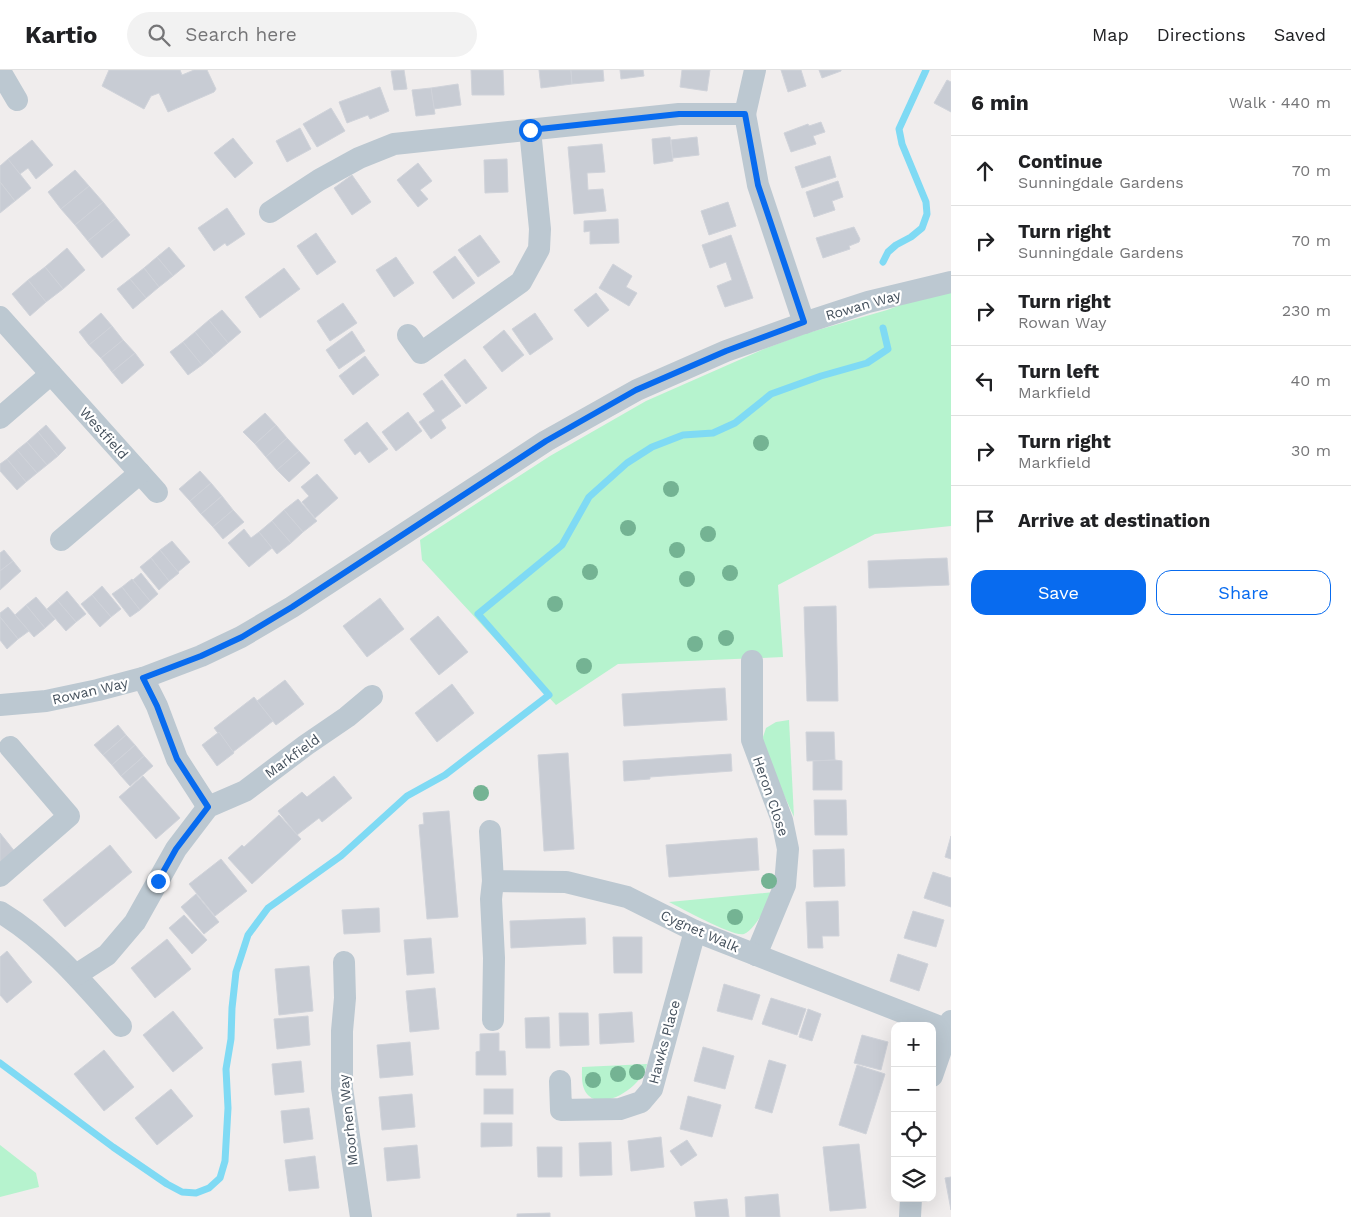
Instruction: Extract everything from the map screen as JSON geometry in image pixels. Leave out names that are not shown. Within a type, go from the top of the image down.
[{"type":"street","points":[[754,70],[745,114],[758,185],[804,322]]},
{"type":"street","points":[[0,71],[17,100]]},
{"type":"street","points":[[270,212],[319,180],[359,158],[394,144],[679,114],[745,114]]},
{"type":"street","points":[[408,335],[422,353],[521,282],[539,249],[540,229],[530,130]]},
{"type":"street","name":"Rowan Way","points":[[0,705],[46,701],[98,690],[143,678],[201,656],[242,637],[292,607],[546,441],[636,390],[726,351],[804,322],[868,302],[951,282]]},
{"type":"street","name":"Westfield","points":[[0,317],[157,492]]},
{"type":"street","points":[[0,418],[51,374]]},
{"type":"street","points":[[61,540],[140,473]]},
{"type":"street","name":"Heron Close","points":[[752,661],[752,740],[782,820],[788,849],[786,885],[756,955]]},
{"type":"street","points":[[143,678],[157,706],[177,759],[208,807]]},
{"type":"street","name":"Markfield","points":[[76,975],[107,955],[135,922],[176,849],[208,807],[244,791],[372,696]]},
{"type":"street","points":[[0,876],[69,816],[10,747]]},
{"type":"street","points":[[490,831],[493,881],[491,899],[494,958],[493,1020]]},
{"type":"street","name":"Cygnet Walk","points":[[493,881],[566,882],[627,897],[694,931],[949,1026]]},
{"type":"street","points":[[0,912],[22,926],[76,975],[121,1026]]},
{"type":"street","name":"Hawks Place","points":[[560,1081],[561,1110],[620,1109],[641,1102],[652,1090],[694,931]]},
{"type":"street","name":"Moorhen Way","points":[[344,962],[345,998],[342,1031],[342,1088],[361,1217]]},
{"type":"street","points":[[935,1067],[949,1026]]},
{"type":"street","points":[[910,1217],[911,1202]]},
{"type":"green space","points":[[951,292],[951,526],[875,534],[778,585],[783,657],[618,664],[556,705],[422,560],[420,540],[550,456],[646,401],[764,349],[804,334],[887,310],[923,297]]},
{"type":"green space","points":[[789,720],[794,817],[764,751],[762,740],[766,728],[776,722]]},
{"type":"green space","points":[[774,892],[757,922],[744,934],[730,932],[669,902]]},
{"type":"green space","points":[[647,1064],[639,1080],[631,1088],[612,1098],[594,1099],[587,1094],[584,1088],[582,1067]]},
{"type":"green space","points":[[0,1145],[36,1173],[39,1187],[0,1197]]},
{"type":"building","points":[[109,70],[180,70],[182,75],[194,70],[207,70],[216,89],[214,92],[168,112],[159,93],[151,96],[144,109],[102,86]]},
{"type":"building","points":[[404,70],[407,89],[394,90],[391,71]]},
{"type":"building","points":[[471,70],[503,70],[504,95],[472,95]]},
{"type":"building","points":[[539,70],[571,70],[572,84],[541,88]]},
{"type":"building","points":[[571,70],[603,70],[604,81],[572,84]]},
{"type":"building","points":[[620,70],[643,70],[644,76],[621,79]]},
{"type":"building","points":[[682,70],[710,70],[707,91],[680,87]]},
{"type":"building","points":[[781,70],[801,70],[806,86],[788,92]]},
{"type":"building","points":[[819,70],[841,70],[841,71],[822,78]]},
{"type":"building","points":[[947,80],[951,82],[951,112],[934,103]]},
{"type":"building","points":[[458,84],[461,105],[434,109],[431,88]]},
{"type":"building","points":[[380,87],[389,111],[370,119],[368,115],[347,123],[339,102]]},
{"type":"building","points":[[431,88],[435,114],[416,116],[412,90]]},
{"type":"building","points":[[331,108],[345,131],[317,147],[303,124]]},
{"type":"building","points":[[821,122],[825,132],[813,136],[816,144],[791,152],[784,133],[808,124],[809,126]]},
{"type":"building","points":[[300,128],[311,149],[287,162],[276,141]]},
{"type":"building","points":[[670,137],[673,161],[654,164],[652,139]]},
{"type":"building","points":[[697,137],[699,155],[673,158],[671,140]]},
{"type":"building","points":[[233,138],[253,163],[235,178],[214,153]]},
{"type":"building","points":[[32,140],[53,165],[36,179],[28,168],[20,174],[8,159]]},
{"type":"building","points":[[602,144],[605,172],[587,173],[588,190],[603,189],[606,211],[574,214],[568,147]]},
{"type":"building","points":[[830,156],[836,177],[802,188],[795,167]]},
{"type":"building","points":[[8,159],[31,188],[15,201],[0,182],[0,166]]},
{"type":"building","points":[[507,159],[508,192],[485,193],[484,160]]},
{"type":"building","points":[[418,163],[432,181],[420,190],[428,199],[418,207],[397,180]]},
{"type":"building","points":[[75,170],[89,186],[61,209],[48,192]]},
{"type":"building","points":[[352,175],[371,202],[352,215],[334,188]]},
{"type":"building","points":[[838,181],[843,197],[832,201],[835,210],[814,217],[806,192]]},
{"type":"building","points":[[0,182],[15,201],[0,213]]},
{"type":"building","points":[[89,186],[103,202],[75,225],[61,209]]},
{"type":"building","points":[[103,202],[116,218],[88,241],[75,225]]},
{"type":"building","points":[[728,202],[736,226],[709,235],[701,211]]},
{"type":"building","points":[[227,208],[245,234],[227,246],[225,243],[214,251],[198,228]]},
{"type":"building","points":[[116,218],[130,235],[102,258],[88,241]]},
{"type":"building","points":[[618,219],[619,243],[590,244],[590,231],[584,232],[584,221]]},
{"type":"building","points":[[854,227],[860,239],[859,242],[849,246],[850,249],[823,258],[816,238]]},
{"type":"building","points":[[316,233],[336,262],[317,275],[297,246]]},
{"type":"building","points":[[480,235],[500,262],[478,277],[458,250]]},
{"type":"building","points":[[731,235],[753,298],[725,307],[717,286],[732,280],[726,262],[710,268],[702,245]]},
{"type":"building","points":[[169,247],[185,266],[173,276],[157,257]]},
{"type":"building","points":[[67,248],[85,270],[63,289],[45,267]]},
{"type":"building","points":[[455,256],[475,283],[453,299],[433,272]]},
{"type":"building","points":[[157,257],[173,276],[159,287],[144,268]]},
{"type":"building","points":[[396,257],[414,283],[394,297],[376,270]]},
{"type":"building","points":[[613,264],[632,276],[626,287],[637,293],[629,306],[599,288]]},
{"type":"building","points":[[45,267],[63,289],[46,302],[28,280]]},
{"type":"building","points":[[144,268],[159,287],[146,298],[130,279]]},
{"type":"building","points":[[284,268],[300,289],[260,318],[245,297]]},
{"type":"building","points":[[130,279],[146,298],[133,309],[117,289]]},
{"type":"building","points":[[28,280],[46,302],[30,316],[12,294]]},
{"type":"building","points":[[596,293],[609,310],[588,327],[574,310]]},
{"type":"building","points":[[343,303],[357,323],[330,341],[317,321]]},
{"type":"building","points":[[222,310],[241,332],[228,343],[209,320]]},
{"type":"building","points":[[101,313],[112,326],[89,345],[79,332]]},
{"type":"building","points":[[535,313],[553,339],[530,355],[512,329]]},
{"type":"building","points":[[209,320],[228,343],[214,355],[195,332]]},
{"type":"building","points":[[112,326],[123,340],[101,358],[89,345]]},
{"type":"building","points":[[504,330],[524,355],[502,372],[483,347]]},
{"type":"building","points":[[352,331],[365,351],[339,369],[326,350]]},
{"type":"building","points":[[195,332],[214,355],[202,365],[183,342]]},
{"type":"building","points":[[123,340],[135,353],[112,372],[101,358]]},
{"type":"building","points":[[183,342],[202,365],[188,375],[170,352]]},
{"type":"building","points":[[135,353],[144,365],[122,384],[112,372]]},
{"type":"building","points":[[365,356],[379,375],[353,395],[339,376]]},
{"type":"building","points":[[465,359],[487,388],[466,404],[444,375]]},
{"type":"building","points":[[442,380],[461,406],[441,420],[446,428],[431,439],[419,422],[435,411],[423,394]]},
{"type":"building","points":[[408,412],[422,431],[396,451],[382,432]]},
{"type":"building","points":[[265,413],[276,425],[255,444],[243,432]]},
{"type":"building","points":[[367,422],[388,449],[369,463],[360,451],[355,455],[344,440]]},
{"type":"building","points":[[46,425],[66,448],[58,456],[38,432]]},
{"type":"building","points":[[276,425],[287,438],[266,457],[255,444]]},
{"type":"building","points":[[38,432],[58,456],[47,465],[27,442]]},
{"type":"building","points":[[287,438],[299,451],[277,470],[266,457]]},
{"type":"building","points":[[27,442],[47,465],[37,473],[17,450]]},
{"type":"building","points":[[17,450],[37,473],[26,482],[7,459]]},
{"type":"building","points":[[299,451],[310,463],[289,482],[277,470]]},
{"type":"building","points":[[7,459],[26,482],[17,490],[0,471],[0,464]]},
{"type":"building","points":[[200,471],[211,483],[190,501],[179,489]]},
{"type":"building","points":[[317,474],[338,498],[315,518],[302,502],[309,496],[301,487]]},
{"type":"building","points":[[211,483],[222,496],[201,514],[190,501]]},
{"type":"building","points":[[222,496],[233,510],[213,527],[201,514]]},
{"type":"building","points":[[298,499],[317,521],[303,532],[284,510]]},
{"type":"building","points":[[233,510],[244,522],[223,539],[213,527]]},
{"type":"building","points":[[284,510],[303,532],[291,543],[272,521]]},
{"type":"building","points":[[272,521],[291,543],[277,554],[259,532]]},
{"type":"building","points":[[244,529],[251,538],[259,532],[272,548],[249,567],[228,543]]},
{"type":"building","points":[[172,541],[190,562],[178,572],[160,550]]},
{"type":"building","points":[[4,550],[13,561],[0,571],[0,553]]},
{"type":"building","points":[[160,550],[179,573],[169,581],[151,558]]},
{"type":"building","points":[[151,558],[169,581],[159,590],[140,567]]},
{"type":"building","points":[[947,558],[949,585],[869,588],[868,561]]},
{"type":"building","points":[[13,561],[21,571],[0,590],[0,571]]},
{"type":"building","points":[[141,573],[158,594],[150,601],[133,580]]},
{"type":"building","points":[[132,579],[150,601],[140,610],[122,587]]},
{"type":"building","points":[[102,586],[121,609],[111,617],[92,595]]},
{"type":"building","points":[[122,587],[140,610],[130,617],[112,594]]},
{"type":"building","points":[[67,591],[86,614],[76,622],[57,600]]},
{"type":"building","points":[[92,595],[111,617],[100,627],[81,604]]},
{"type":"building","points":[[36,597],[55,619],[45,628],[26,605]]},
{"type":"building","points":[[380,598],[404,629],[367,657],[343,626]]},
{"type":"building","points":[[57,600],[76,622],[66,631],[47,609]]},
{"type":"building","points":[[26,605],[45,628],[34,637],[15,615]]},
{"type":"building","points":[[836,606],[838,701],[807,701],[804,607]]},
{"type":"building","points":[[8,607],[29,631],[18,639],[0,617],[0,613]]},
{"type":"building","points":[[438,616],[468,652],[439,675],[410,639]]},
{"type":"building","points":[[0,617],[18,639],[7,649],[0,640]]},
{"type":"building","points":[[285,680],[304,704],[276,725],[257,701]]},
{"type":"building","points":[[452,684],[474,713],[437,742],[415,713]]},
{"type":"building","points":[[725,688],[727,720],[624,726],[622,694]]},
{"type":"building","points":[[254,697],[273,721],[233,752],[214,728]]},
{"type":"building","points":[[118,725],[126,735],[103,755],[94,745]]},
{"type":"building","points":[[219,732],[234,753],[217,766],[202,745]]},
{"type":"building","points":[[806,732],[834,732],[835,760],[807,761]]},
{"type":"building","points":[[126,735],[135,745],[112,765],[103,755]]},
{"type":"building","points":[[135,745],[144,756],[121,776],[112,765]]},
{"type":"building","points":[[568,753],[574,849],[544,851],[538,755]]},
{"type":"building","points":[[731,754],[732,771],[650,777],[650,779],[624,781],[623,761]]},
{"type":"building","points":[[144,756],[153,766],[130,786],[121,776]]},
{"type":"building","points":[[813,761],[842,761],[842,790],[813,790]]},
{"type":"building","points":[[143,776],[180,818],[156,839],[119,797]]},
{"type":"building","points":[[334,776],[352,798],[322,822],[319,818],[297,835],[278,811],[302,792],[307,797]]},
{"type":"building","points":[[814,800],[846,800],[847,835],[815,835]]},
{"type":"building","points":[[449,811],[458,917],[427,919],[419,825],[424,824],[423,813]]},
{"type":"building","points":[[279,815],[301,839],[252,884],[228,858],[242,845],[244,847]]},
{"type":"building","points":[[0,833],[16,853],[0,866]]},
{"type":"building","points":[[951,836],[951,859],[945,857]]},
{"type":"building","points":[[757,838],[759,870],[669,877],[666,845]]},
{"type":"building","points":[[110,845],[132,872],[65,927],[43,900]]},
{"type":"building","points":[[844,849],[845,886],[814,887],[813,850]]},
{"type":"building","points":[[221,859],[247,891],[215,916],[189,884]]},
{"type":"building","points":[[933,872],[951,878],[951,907],[924,898]]},
{"type":"building","points":[[196,894],[219,922],[204,934],[181,907]]},
{"type":"building","points":[[838,901],[839,936],[822,936],[823,948],[808,948],[806,902]]},
{"type":"building","points":[[379,908],[380,932],[344,934],[342,910]]},
{"type":"building","points":[[913,911],[944,920],[936,947],[904,938]]},
{"type":"building","points":[[184,915],[207,940],[192,954],[169,928]]},
{"type":"building","points":[[585,918],[586,944],[511,948],[510,921]]},
{"type":"building","points":[[613,937],[642,937],[642,973],[614,973]]},
{"type":"building","points":[[431,938],[434,973],[407,975],[404,940]]},
{"type":"building","points":[[167,939],[191,969],[155,998],[131,968]]},
{"type":"building","points":[[7,951],[32,982],[7,1003],[0,995],[0,957]]},
{"type":"building","points":[[898,954],[928,964],[919,991],[890,981]]},
{"type":"building","points":[[309,966],[313,1011],[279,1015],[275,969]]},
{"type":"building","points":[[724,984],[760,995],[752,1020],[717,1011]]},
{"type":"building","points":[[435,988],[439,1029],[410,1032],[406,991]]},
{"type":"building","points":[[771,998],[806,1009],[797,1035],[762,1024]]},
{"type":"building","points":[[808,1009],[821,1014],[812,1041],[799,1037]]},
{"type":"building","points":[[173,1011],[203,1048],[173,1072],[143,1035]]},
{"type":"building","points":[[632,1012],[634,1042],[600,1044],[599,1014]]},
{"type":"building","points":[[559,1013],[588,1013],[589,1045],[560,1046]]},
{"type":"building","points":[[308,1016],[310,1045],[277,1049],[274,1019]]},
{"type":"building","points":[[549,1017],[550,1048],[526,1048],[525,1018]]},
{"type":"building","points":[[499,1033],[499,1051],[505,1051],[506,1075],[476,1075],[476,1052],[480,1051],[480,1034]]},
{"type":"building","points":[[862,1035],[888,1042],[881,1070],[854,1063]]},
{"type":"building","points":[[410,1042],[413,1075],[380,1078],[377,1045]]},
{"type":"building","points":[[703,1047],[734,1056],[725,1089],[694,1081]]},
{"type":"building","points":[[104,1050],[134,1087],[104,1111],[74,1074]]},
{"type":"building","points":[[769,1060],[786,1065],[772,1113],[755,1108]]},
{"type":"building","points":[[301,1061],[304,1092],[275,1095],[272,1064]]},
{"type":"building","points":[[857,1065],[885,1074],[866,1134],[839,1125]]},
{"type":"building","points":[[171,1089],[193,1116],[157,1145],[135,1118]]},
{"type":"building","points":[[484,1089],[513,1089],[513,1114],[484,1114]]},
{"type":"building","points":[[412,1094],[415,1127],[382,1130],[379,1097]]},
{"type":"building","points":[[688,1096],[721,1105],[712,1137],[680,1129]]},
{"type":"building","points":[[309,1108],[313,1139],[284,1143],[281,1111]]},
{"type":"building","points":[[481,1123],[512,1123],[512,1146],[481,1147]]},
{"type":"building","points":[[661,1137],[664,1167],[631,1171],[628,1141]]},
{"type":"building","points":[[687,1140],[697,1155],[681,1166],[670,1151]]},
{"type":"building","points":[[611,1142],[612,1175],[580,1176],[579,1143]]},
{"type":"building","points":[[859,1144],[866,1208],[830,1211],[823,1147]]},
{"type":"building","points":[[417,1145],[420,1178],[387,1181],[384,1148]]},
{"type":"building","points":[[537,1147],[562,1147],[562,1177],[538,1177]]},
{"type":"building","points":[[315,1156],[319,1188],[289,1191],[285,1160]]},
{"type":"building","points":[[951,1177],[951,1210],[945,1178]]},
{"type":"building","points":[[778,1194],[780,1217],[746,1217],[745,1197]]},
{"type":"building","points":[[727,1199],[729,1217],[696,1217],[694,1202]]},
{"type":"building","points":[[550,1213],[550,1217],[517,1217],[517,1214]]},
{"type":"waterway","points":[[883,262],[888,252],[896,245],[911,237],[922,228],[927,214],[926,202],[902,144],[899,129],[926,70]]},
{"type":"waterway","points":[[0,1063],[113,1147],[167,1184],[182,1192],[196,1193],[209,1188],[220,1178],[225,1161],[228,1108],[226,1069],[231,1039],[232,1008],[236,972],[248,935],[268,908],[341,856],[407,796],[445,775],[549,695],[478,614],[562,545],[589,497],[627,463],[652,447],[683,435],[713,433],[735,423],[771,394],[821,376],[867,363],[888,349],[883,328]]},
{"type":"route","points":[[158,881],[176,849],[208,807],[177,759],[157,706],[143,678],[201,656],[242,637],[292,607],[546,441],[636,390],[726,351],[804,322],[758,185],[745,114],[679,114],[530,130]]}]
